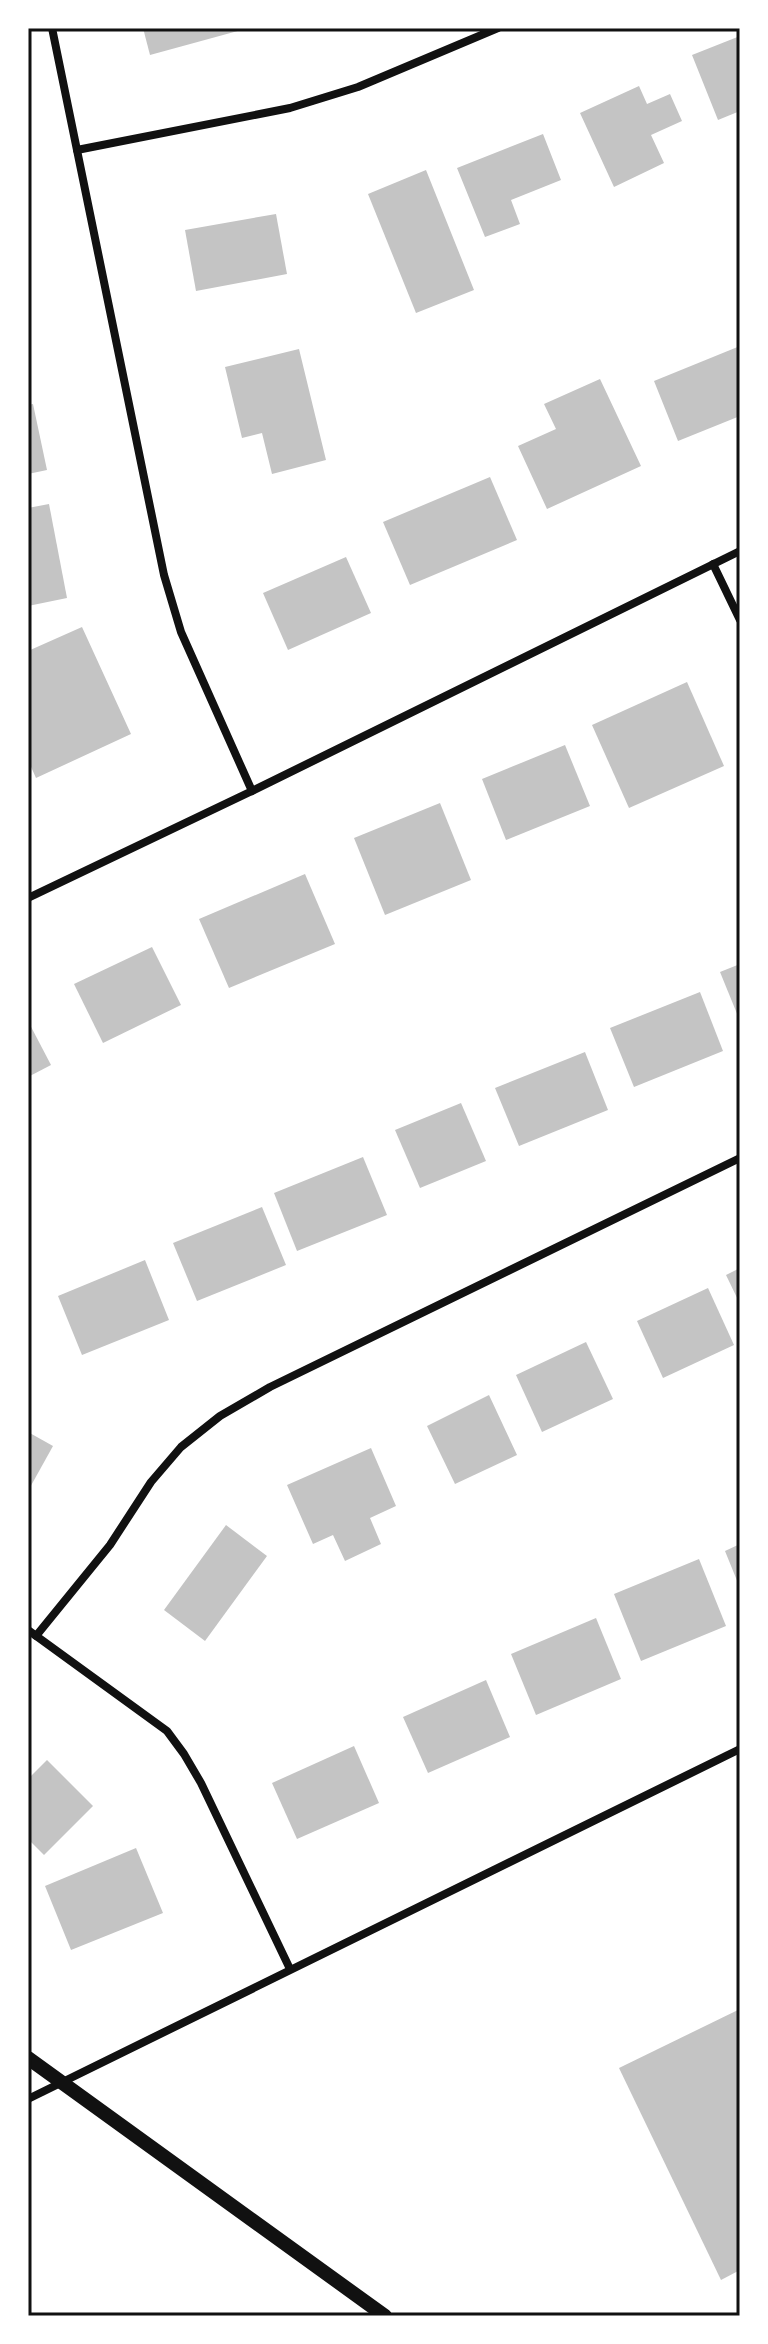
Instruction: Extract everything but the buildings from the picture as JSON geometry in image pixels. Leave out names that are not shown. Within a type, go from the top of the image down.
[{"type":"street","points":[[52,28],[164,575],[181,632],[252,791]]},
{"type":"street","points":[[77,150],[290,108],[358,87],[498,28]]},
{"type":"street","points":[[28,898],[740,551]]},
{"type":"street","points":[[713,564],[740,620]]},
{"type":"street","points":[[290,1969],[201,1783],[167,1731],[32,1633],[110,1545],[151,1482],[181,1447],[220,1416],[270,1387],[740,1158]]},
{"type":"street","points":[[28,2099],[740,1749]]},
{"type":"street","points":[[28,2058],[385,2316]]}]
